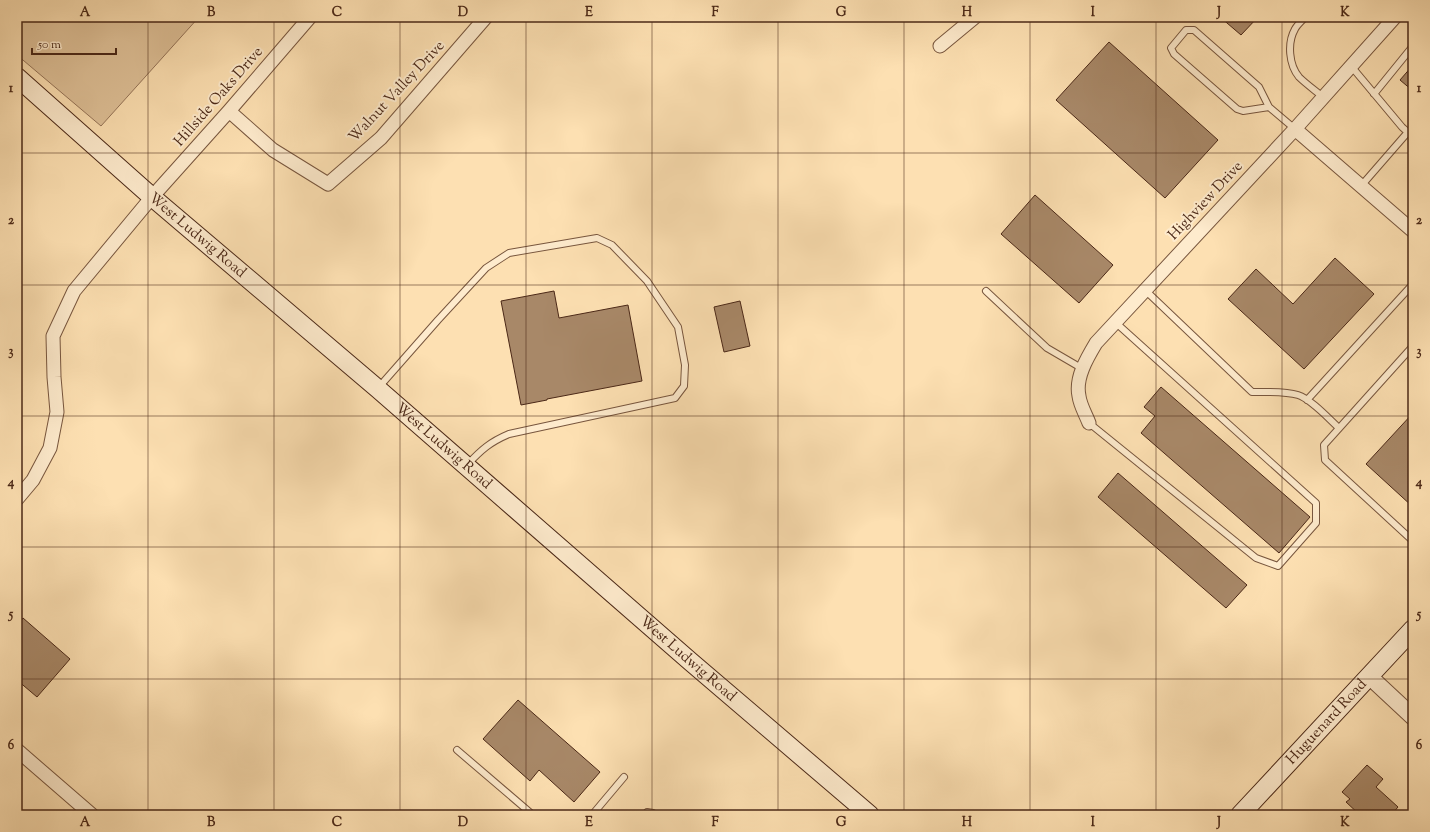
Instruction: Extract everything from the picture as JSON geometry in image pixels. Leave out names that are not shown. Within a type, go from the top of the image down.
[{"type":"main road","name":"West Ludwig Road","points":[[17,77],[152,198],[378,389],[691,662],[870,815]]},
{"type":"main road","name":"Huguenard Road","points":[[1240,815],[1413,629]]},
{"type":"street","name":"Hillside Oaks Drive","points":[[17,499],[33,480],[50,448],[57,412],[53,336],[74,291],[152,198],[229,112],[310,17]]},
{"type":"street","name":"Walnut Valley Drive","points":[[229,112],[273,150],[328,184],[381,138],[486,17]]},
{"type":"street","points":[[940,46],[975,17]]},
{"type":"street","name":"Highview Drive","points":[[1089,423],[1079,396],[1079,385],[1083,369],[1096,343],[1295,129],[1395,17]]},
{"type":"street","points":[[1295,129],[1413,231]]},
{"type":"street","points":[[1369,676],[1413,717]]},
{"type":"street","points":[[17,750],[92,815]]},
{"type":"lane","points":[[1305,17],[1295,29],[1290,41],[1292,65],[1299,76],[1324,97]]},
{"type":"lane","points":[[1269,107],[1243,111],[1237,109],[1174,54],[1171,48],[1186,30],[1194,30],[1258,87],[1269,107],[1295,129]]},
{"type":"lane","points":[[1374,94],[1413,46]]},
{"type":"lane","points":[[1351,66],[1374,94],[1411,134],[1361,186]]},
{"type":"lane","points":[[378,389],[486,268],[509,253],[597,238],[612,245],[647,281],[678,327],[685,365],[684,386],[675,398],[509,434],[494,440],[477,454],[466,466]]},
{"type":"lane","points":[[1307,400],[1413,284]]},
{"type":"lane","points":[[1145,290],[1252,392],[1275,392],[1299,395],[1317,408],[1339,428]]},
{"type":"lane","points":[[986,291],[1047,348],[1083,369]]},
{"type":"lane","points":[[1089,423],[1256,558],[1278,566],[1316,522],[1316,503],[1115,322]]},
{"type":"lane","points":[[1413,346],[1324,445],[1325,460],[1413,541]]},
{"type":"lane","points":[[457,750],[532,815]]},
{"type":"lane","points":[[592,815],[624,777]]},
{"type":"lane","points":[[644,815],[647,812],[656,815]]},
{"type":"shaded area","points":[[17,17],[199,17],[101,126],[17,55]]},
{"type":"building","points":[[1220,17],[1258,17],[1241,35]]},
{"type":"building","points":[[1109,42],[1218,140],[1165,198],[1056,100]]},
{"type":"building","points":[[1413,65],[1413,91],[1400,80]]},
{"type":"building","points":[[1035,195],[1113,265],[1079,303],[1001,234]]},
{"type":"building","points":[[1335,258],[1374,294],[1304,369],[1228,299],[1256,269],[1293,304]]},
{"type":"building","points":[[554,291],[559,318],[628,305],[642,381],[521,405],[501,301]]},
{"type":"building","points":[[740,301],[750,346],[724,352],[714,307]]},
{"type":"building","points":[[1161,387],[1310,517],[1279,553],[1141,433],[1155,416],[1144,407]]},
{"type":"building","points":[[1413,413],[1413,507],[1366,464]]},
{"type":"building","points":[[1118,473],[1247,585],[1226,608],[1098,497]]},
{"type":"building","points":[[23,618],[70,659],[37,697],[17,680],[17,626]]},
{"type":"building","points":[[518,700],[600,772],[574,802],[539,770],[530,781],[483,739]]},
{"type":"building","points":[[1367,765],[1383,779],[1376,787],[1398,807],[1391,815],[1360,815],[1346,802],[1350,799],[1342,792]]}]
